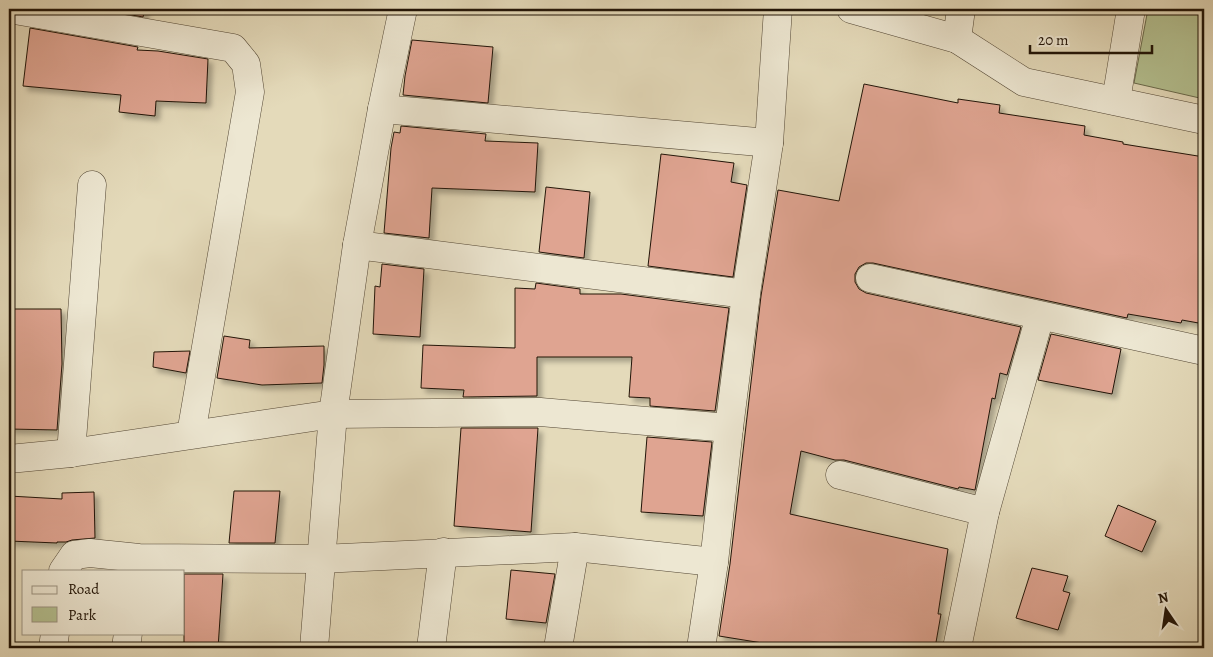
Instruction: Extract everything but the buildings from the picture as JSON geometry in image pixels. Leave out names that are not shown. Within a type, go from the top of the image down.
[{"type":"street","points":[[9,9],[232,48],[246,64],[250,92],[191,434]]},
{"type":"street","points":[[314,648],[333,414],[357,245],[403,9]]},
{"type":"street","points":[[701,648],[714,562],[728,428],[746,294],[769,143],[778,9]]},
{"type":"street","points":[[851,9],[957,39],[1024,82],[1204,120]]},
{"type":"street","points":[[957,39],[961,9]]},
{"type":"street","points":[[1116,102],[1132,9]]},
{"type":"street","points":[[382,109],[769,143]]},
{"type":"street","points":[[71,453],[92,185]]},
{"type":"street","points":[[357,245],[746,294]]},
{"type":"street","points":[[870,278],[1204,351]]},
{"type":"street","points":[[957,648],[985,512],[1040,316]]},
{"type":"street","points":[[9,459],[71,453],[333,414],[540,412],[728,428]]},
{"type":"street","points":[[840,475],[985,512]]},
{"type":"street","points":[[64,570],[74,555],[90,553],[138,564],[321,559],[575,547],[714,562]]},
{"type":"street","points":[[558,648],[575,547]]},
{"type":"street","points":[[431,648],[444,552]]},
{"type":"street","points":[[53,648],[55,634]]},
{"type":"street","points":[[126,648],[128,634]]},
{"type":"green space","points":[[1148,9],[1204,9],[1204,99],[1134,83]]}]
